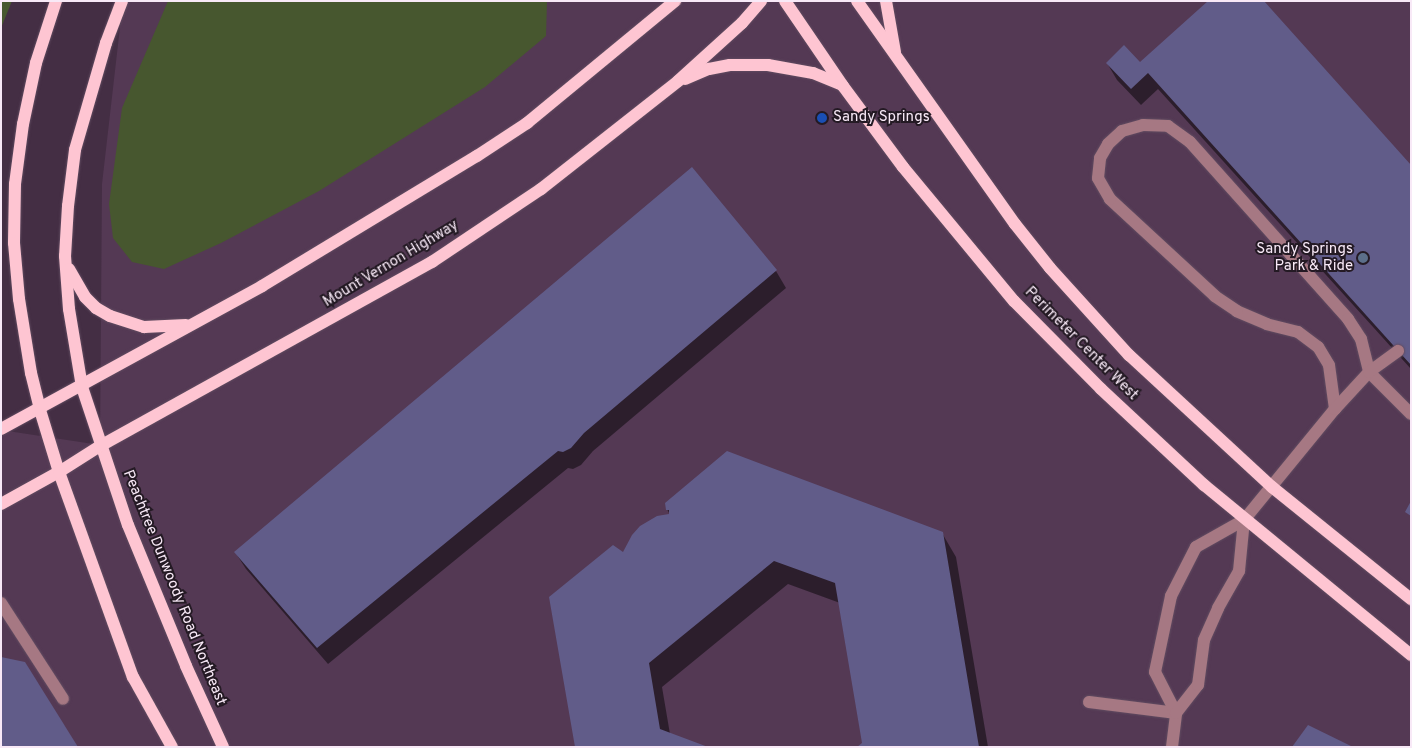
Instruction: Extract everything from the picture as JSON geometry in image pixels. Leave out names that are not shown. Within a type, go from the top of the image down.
[{"type":"main road","points":[[56,1],[36,63],[23,124],[15,184],[14,243],[19,299],[40,410],[59,472],[133,677],[172,747]]},
{"type":"main road","name":"Peachtree Dunwoody Road Northeast","points":[[122,1],[106,43],[75,150],[68,206],[66,263],[69,309],[82,387],[100,446],[135,543],[186,666],[223,747]]},
{"type":"main road","points":[[659,15],[665,1]]},
{"type":"main road","points":[[1,430],[196,323],[477,156],[527,123],[675,1]]},
{"type":"main road","name":"Mount Vernon Highway","points":[[1,504],[59,472],[100,446],[432,262],[541,189],[678,81],[742,23],[761,1]]},
{"type":"main road","name":"Perimeter Center West","points":[[786,1],[843,86],[903,167],[1014,301],[1101,390],[1204,485],[1244,520],[1411,655]]},
{"type":"main road","name":"Perimeter Center West","points":[[857,1],[1015,224],[1050,268],[1129,355],[1272,487],[1411,599]]},
{"type":"main road","points":[[886,1],[895,57]]},
{"type":"main road","points":[[678,81],[709,69],[748,64],[791,67],[814,73],[843,86]]},
{"type":"main road","points":[[66,263],[85,297],[96,308],[110,316],[144,327],[180,327],[196,323]]},
{"type":"street","points":[[1335,409],[1329,365],[1318,347],[1298,332],[1268,324],[1237,311],[1214,296],[1110,199],[1098,178],[1100,158],[1108,144],[1122,131],[1143,125],[1168,126],[1190,142],[1348,319],[1361,340],[1369,372],[1411,414]]},
{"type":"street","points":[[1176,713],[1154,672],[1170,596],[1196,547],[1244,520],[1335,409],[1369,372],[1398,351]]},
{"type":"street","points":[[1172,747],[1176,713],[1198,685],[1204,640],[1218,608],[1239,571],[1244,520]]},
{"type":"street","points":[[1,604],[63,699]]},
{"type":"street","points":[[1089,702],[1176,713]]},
{"type":"shaded area","points":[[123,1],[1411,1],[1411,747],[1,747],[1,430],[100,445],[102,184]]},
{"type":"green space","points":[[1,1],[12,1],[1,28]]},
{"type":"green space","points":[[168,1],[547,1],[546,36],[485,87],[319,191],[221,243],[164,269],[132,262],[113,238],[109,204],[122,108]]},
{"type":"building","name":"Sandy Springs Park & Ride","points":[[1208,1],[1264,1],[1411,165],[1411,365],[1148,73],[1131,89],[1106,63],[1124,45],[1140,62]]},
{"type":"building","points":[[692,167],[777,270],[584,433],[571,448],[563,452],[558,451],[317,648],[234,552]]},
{"type":"building","points":[[727,451],[943,532],[979,747],[857,747],[862,743],[835,583],[774,561],[649,663],[660,729],[708,747],[575,747],[549,597],[613,545],[623,552],[632,535],[640,526],[657,516],[669,514],[665,503]]},
{"type":"building","points":[[1411,501],[1411,516],[1405,512]]},
{"type":"building","points":[[1,657],[25,662],[78,747],[1,747]]},
{"type":"building","points":[[1308,725],[1353,747],[1292,747]]},
{"type":"place","name":"Sandy Springs","points":[[822,118]]},
{"type":"place","name":"Sandy Springs Park & Ride","points":[[1363,258]]}]
